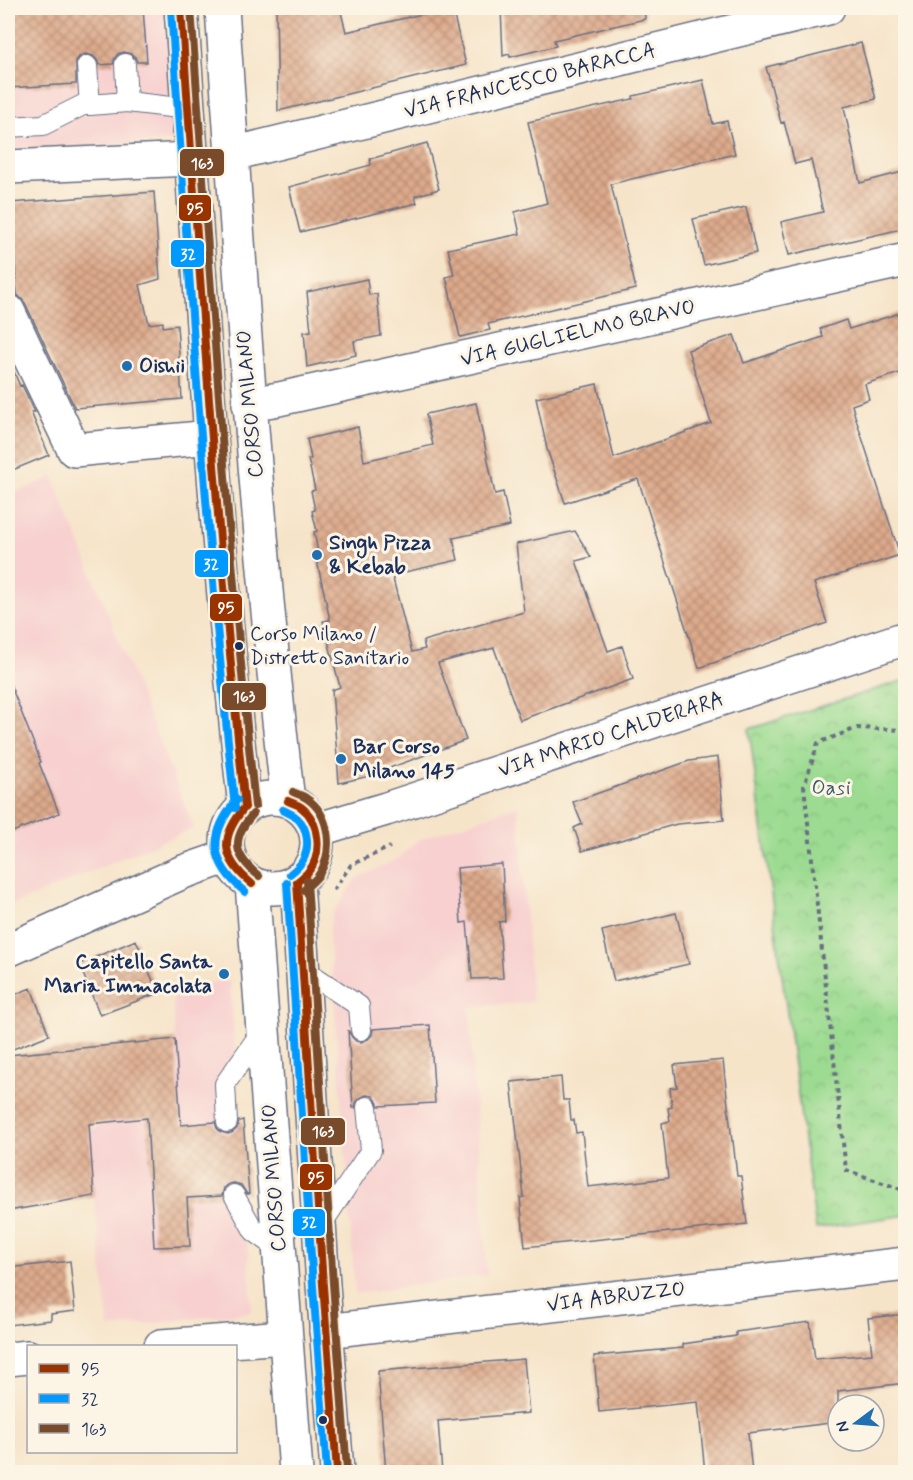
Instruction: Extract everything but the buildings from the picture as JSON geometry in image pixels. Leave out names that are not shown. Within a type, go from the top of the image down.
[{"type":"street","name":"CORSO MILANO","points":[[181,8],[211,437],[232,695],[245,807]]},
{"type":"street","name":"CORSO MILANO","points":[[222,8],[249,404],[275,691],[288,801]]},
{"type":"street","name":"VIA FRANCESCO BARACCA","points":[[232,154],[828,8]]},
{"type":"street","points":[[8,167],[192,159]]},
{"type":"street","name":"VIA GUGLIELMO BRAVO","points":[[249,404],[906,260]]},
{"type":"street","points":[[8,311],[15,346],[74,450],[211,437]]},
{"type":"street","name":"VIA MARIO CALDERARA","points":[[316,830],[408,802],[906,638]]},
{"type":"street","points":[[273,798],[288,801],[300,807],[310,817],[316,830],[318,844],[315,859],[308,872],[297,882],[287,887],[263,888],[252,884],[234,868],[227,846],[228,834],[231,824],[245,807],[259,800],[273,798]]},
{"type":"street","points":[[8,950],[183,872],[229,856]]},
{"type":"street","name":"CORSO MILANO","points":[[297,882],[337,1473]]},
{"type":"street","name":"CORSO MILANO","points":[[252,884],[296,1473]]},
{"type":"street","name":"VIA ABRUZZO","points":[[326,1331],[906,1264]]},
{"type":"street","points":[[186,1345],[285,1337]]},
{"type":"street","points":[[8,1359],[27,1357]]},
{"type":"lane","points":[[125,63],[127,102]]},
{"type":"lane","points":[[87,66],[90,105]]},
{"type":"lane","points":[[8,127],[43,125],[83,105],[127,102],[188,109]]},
{"type":"lane","points":[[303,969],[359,1006],[361,1030]]},
{"type":"lane","points":[[227,1122],[225,1084],[262,1031]]},
{"type":"lane","points":[[319,1228],[371,1150],[368,1107]]},
{"type":"lane","points":[[234,1195],[254,1231],[279,1249]]},
{"type":"path","points":[[906,730],[856,728],[818,743],[804,786],[846,1170],[906,1191]]},
{"type":"shaded area","points":[[8,8],[165,8],[173,141],[8,151]]},
{"type":"shaded area","points":[[53,477],[194,828],[8,907],[8,496]]},
{"type":"shaded area","points":[[518,806],[532,1002],[469,1007],[487,1275],[355,1294],[329,931],[333,913],[356,879],[399,858],[418,840]]},
{"type":"shaded area","points":[[230,981],[252,1312],[109,1328],[89,1130],[109,1122],[180,1116],[172,986]]},
{"type":"green space","name":"Oasi","points":[[905,680],[905,1215],[816,1229],[749,729]]},
{"type":"transit line","name":"95","points":[[181,8],[217,508],[245,807]]},
{"type":"transit line","name":"163","points":[[191,8],[227,507],[255,806]]},
{"type":"transit line","name":"32","points":[[171,9],[207,508],[235,808]]},
{"type":"transit line","name":"163","points":[[293,792],[314,805],[321,814],[327,834],[328,845],[323,867],[318,876],[304,890]]},
{"type":"transit line","name":"32","points":[[237,800],[221,825],[217,837],[217,848],[219,859],[225,870],[245,892]]},
{"type":"transit line","name":"95","points":[[288,801],[307,813],[316,829],[316,857],[307,873],[297,882]]},
{"type":"transit line","name":"95","points":[[245,807],[231,828],[227,847],[234,865],[252,884]]},
{"type":"transit line","name":"32","points":[[283,810],[294,815],[301,822],[307,838],[307,849],[303,860],[290,874]]},
{"type":"transit line","name":"163","points":[[253,814],[241,831],[238,846],[244,861],[259,876]]},
{"type":"transit line","name":"163","points":[[307,881],[347,1471]]},
{"type":"transit line","name":"95","points":[[297,882],[337,1472]]},
{"type":"transit line","name":"32","points":[[287,883],[327,1472]]},
{"type":"place","name":"Oishii","points":[[127,366]]},
{"type":"place","name":"Singh Pizza & Kebab","points":[[317,555]]},
{"type":"place","name":"Corso Milano / Distretto Sanitario","points":[[239,646]]},
{"type":"place","name":"Bar Corso Milano 145","points":[[341,759]]},
{"type":"place","name":"Capitello Santa Maria Immacolata","points":[[224,974]]}]
